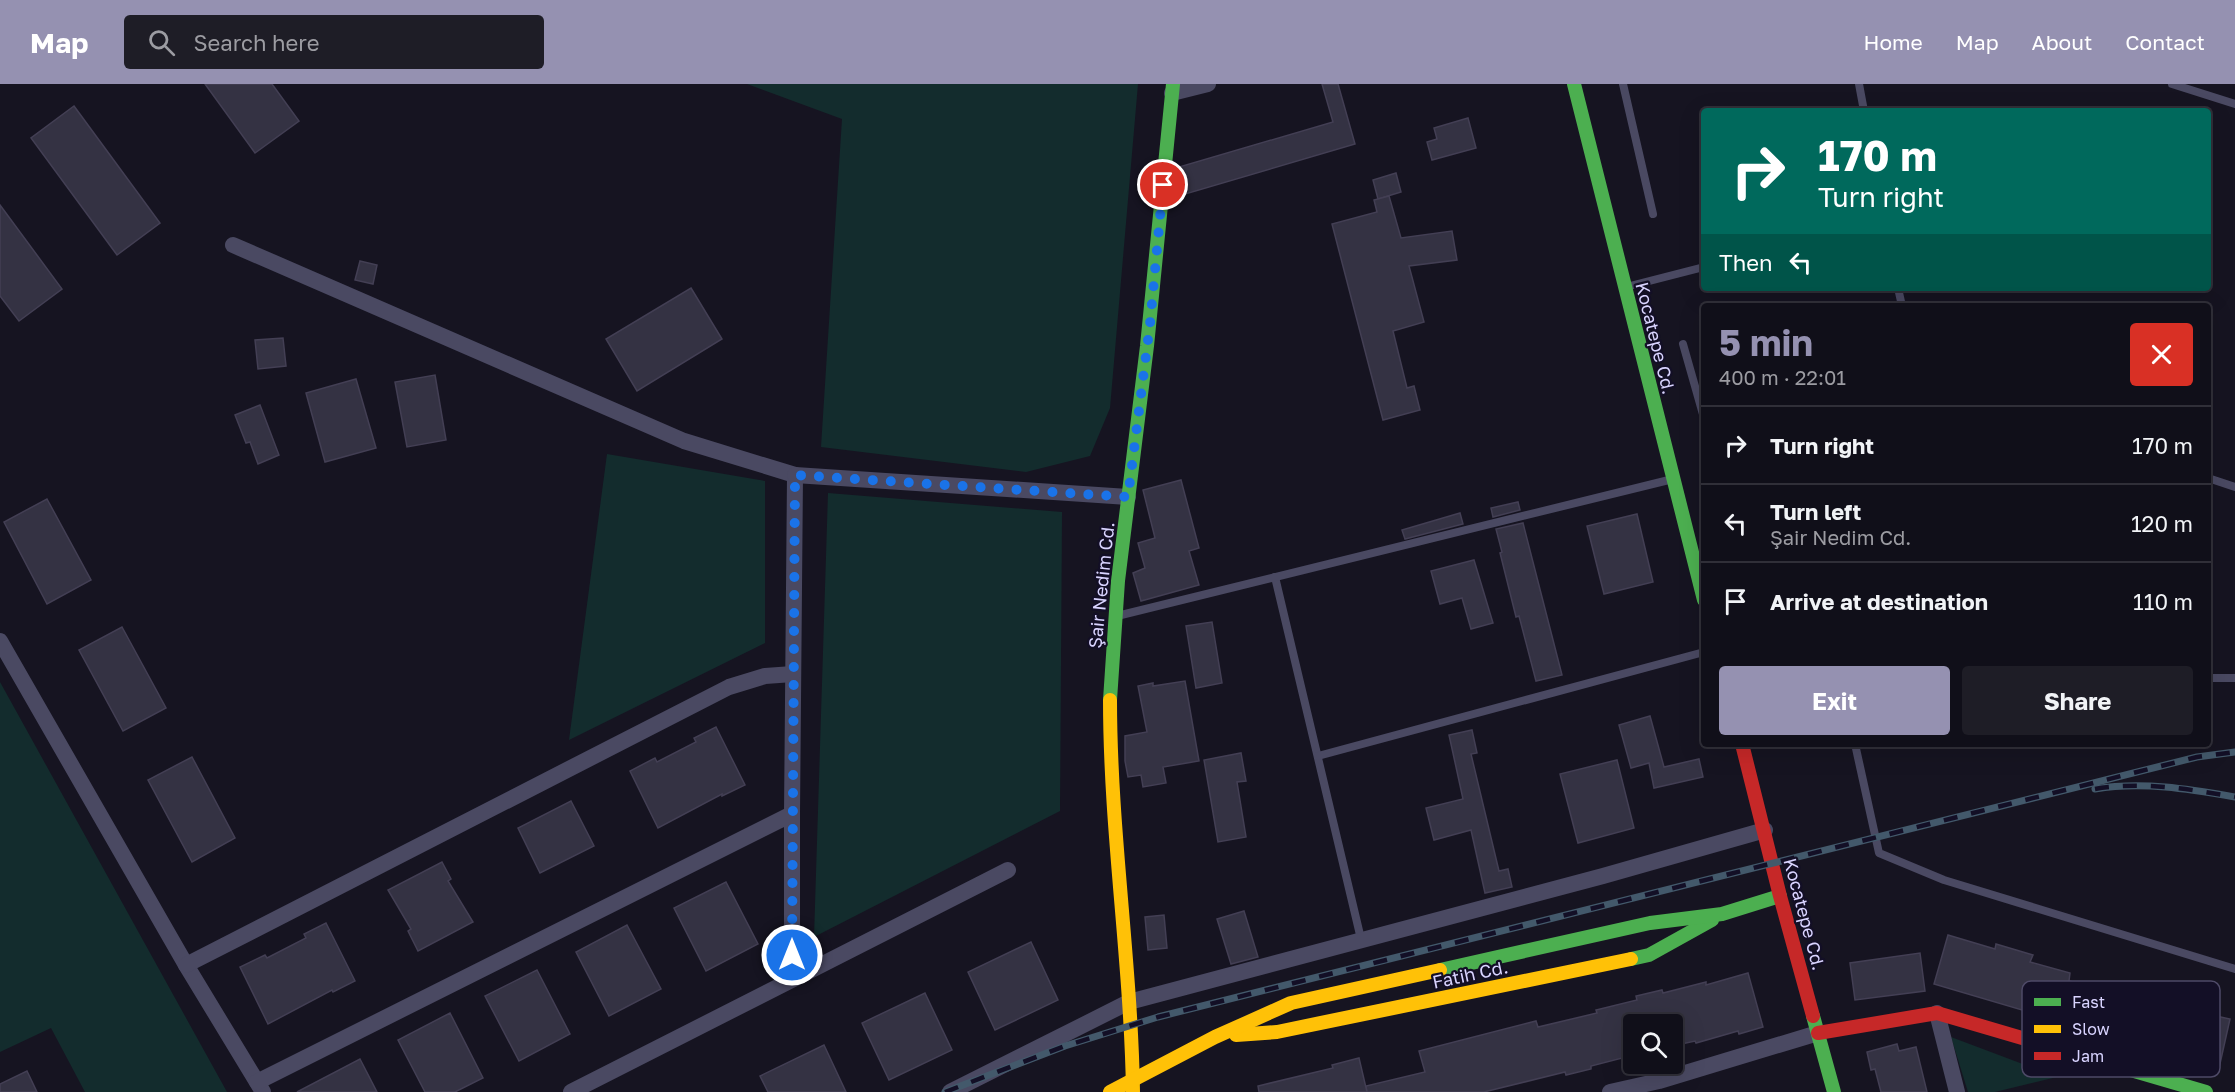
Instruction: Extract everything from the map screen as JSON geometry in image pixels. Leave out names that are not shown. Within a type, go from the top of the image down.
[{"type":"street","points":[[1172,88],[1208,84]]},
{"type":"street","name":"Kocatepe Cd.","points":[[1574,84],[1701,588]]},
{"type":"street","name":"Şair Nedim Cd.","points":[[1133,1087],[1112,767],[1110,703],[1114,617],[1150,324],[1172,88]]},
{"type":"street","points":[[232,245],[684,441],[795,475],[1128,497]]},
{"type":"street","points":[[792,978],[795,475]]},
{"type":"street","points":[[0,641],[186,965],[260,1087],[792,814]]},
{"type":"street","points":[[186,965],[729,687],[765,676],[793,674]]},
{"type":"street","name":"Kocatepe Cd.","points":[[1743,747],[1780,897],[1834,1092]]},
{"type":"street","points":[[950,1092],[1129,1002],[1603,876],[1765,830]]},
{"type":"street","points":[[571,1092],[1008,870]]},
{"type":"street","name":"Fatih Cd.","points":[[1110,1092],[1133,1087],[1215,1036],[1291,1003],[1650,923],[1722,914],[1780,897]]},
{"type":"street","name":"Fatih Cd.","points":[[1215,1036],[1277,1032],[1649,956],[1722,914]]},
{"type":"street","points":[[1937,1013],[1957,1092]]},
{"type":"street","points":[[1610,1092],[1660,1086],[1818,1033],[1937,1013],[2022,1040]]},
{"type":"street","points":[[2136,1077],[2167,1087],[2206,1092]]},
{"type":"lane","points":[[1623,84],[1653,213]]},
{"type":"lane","points":[[1859,84],[1863,108]]},
{"type":"lane","points":[[2172,84],[2235,104]]},
{"type":"lane","points":[[1624,287],[1701,268]]},
{"type":"lane","points":[[1683,344],[1701,407]]},
{"type":"lane","points":[[1114,617],[1673,479]]},
{"type":"lane","points":[[2211,479],[2235,488]]},
{"type":"lane","points":[[1275,577],[1360,939]]},
{"type":"lane","points":[[1318,756],[1701,653]]},
{"type":"lane","points":[[2211,678],[2235,678]]},
{"type":"lane","points":[[1857,747],[1879,853],[1944,880],[2235,969]]},
{"type":"green space","points":[[747,84],[1138,84],[1110,408],[1090,456],[1026,472],[821,447],[842,119]]},
{"type":"green space","points":[[607,454],[765,481],[765,643],[569,740]]},
{"type":"green space","points":[[828,493],[1062,512],[1060,811],[814,937]]},
{"type":"green space","points":[[0,682],[227,1092],[85,1092],[51,1028],[0,1052]]},
{"type":"green space","points":[[1951,1037],[2022,1064],[2022,1077],[2057,1077],[1995,1092],[1968,1092]]},
{"type":"building","points":[[205,84],[272,84],[299,121],[255,153]]},
{"type":"building","points":[[1322,84],[1338,84],[1355,144],[1182,195],[1180,193],[1179,167],[1333,122]]},
{"type":"building","points":[[74,106],[160,223],[117,255],[31,138]]},
{"type":"building","points":[[1468,118],[1476,148],[1432,160],[1427,142],[1437,139],[1434,128]]},
{"type":"building","points":[[1396,173],[1401,192],[1378,199],[1373,180]]},
{"type":"building","points":[[1389,196],[1401,238],[1452,231],[1457,260],[1409,266],[1424,322],[1393,331],[1407,388],[1414,386],[1420,410],[1383,420],[1332,224],[1377,212],[1374,200]]},
{"type":"building","points":[[0,205],[62,289],[19,321],[0,296]]},
{"type":"building","points":[[360,261],[377,265],[373,284],[355,280]]},
{"type":"building","points":[[691,288],[722,339],[637,391],[606,339]]},
{"type":"building","points":[[283,338],[286,366],[258,369],[255,340]]},
{"type":"building","points":[[435,375],[446,440],[407,447],[395,382]]},
{"type":"building","points":[[356,379],[376,448],[325,462],[306,393]]},
{"type":"building","points":[[260,405],[279,455],[258,464],[250,442],[246,443],[235,415]]},
{"type":"building","points":[[1181,480],[1199,548],[1189,551],[1199,585],[1141,601],[1133,573],[1145,568],[1138,543],[1155,538],[1143,490]]},
{"type":"building","points":[[47,499],[91,580],[47,604],[4,522]]},
{"type":"building","points":[[1518,502],[1520,510],[1493,517],[1491,508]]},
{"type":"building","points":[[1460,513],[1463,524],[1405,539],[1402,530]]},
{"type":"building","points":[[1637,514],[1653,582],[1604,594],[1587,526]]},
{"type":"building","points":[[1523,523],[1562,675],[1536,681],[1519,616],[1516,617],[1496,529]]},
{"type":"building","points":[[1474,560],[1493,623],[1471,629],[1462,598],[1440,604],[1431,571]]},
{"type":"building","points":[[1212,622],[1222,683],[1196,688],[1186,626]]},
{"type":"building","points":[[122,627],[166,708],[123,731],[79,650]]},
{"type":"building","points":[[1185,681],[1199,761],[1163,767],[1166,783],[1143,787],[1141,775],[1128,777],[1125,761],[1125,736],[1147,732],[1138,686]]},
{"type":"building","points":[[1650,716],[1664,767],[1699,759],[1703,777],[1654,788],[1649,763],[1631,768],[1619,725]]},
{"type":"building","points":[[716,727],[745,785],[722,796],[722,794],[658,828],[630,771],[655,758],[657,762],[696,742],[694,738]]},
{"type":"building","points":[[1472,730],[1477,753],[1471,754],[1499,871],[1508,869],[1512,887],[1485,893],[1471,830],[1434,840],[1426,808],[1463,799],[1449,735]]},
{"type":"building","points":[[1241,753],[1246,781],[1237,782],[1246,837],[1218,842],[1204,760]]},
{"type":"building","points":[[192,757],[235,838],[192,862],[148,780]]},
{"type":"building","points":[[1617,760],[1634,828],[1578,843],[1560,774]]},
{"type":"building","points":[[571,801],[594,846],[540,873],[518,828]]},
{"type":"building","points":[[442,862],[451,879],[448,881],[473,922],[418,951],[408,931],[411,929],[388,890]]},
{"type":"building","points":[[726,882],[758,944],[706,971],[674,908]]},
{"type":"building","points":[[1244,911],[1258,957],[1231,964],[1217,919]]},
{"type":"building","points":[[1164,915],[1167,948],[1148,950],[1145,917]]},
{"type":"building","points":[[326,923],[355,981],[333,992],[332,990],[268,1024],[240,967],[265,955],[267,958],[306,938],[304,934]]},
{"type":"building","points":[[627,925],[661,989],[609,1016],[576,952]]},
{"type":"building","points":[[1948,935],[1995,949],[1996,944],[2033,955],[2030,962],[2070,973],[2069,981],[2022,981],[2022,1010],[1934,984]]},
{"type":"building","points":[[1031,942],[1058,1000],[995,1030],[968,972]]},
{"type":"building","points":[[1920,953],[1925,991],[1855,1000],[1850,963]]},
{"type":"building","points":[[537,970],[570,1034],[519,1061],[485,996]]},
{"type":"building","points":[[1748,973],[1763,1027],[1739,1034],[1738,1031],[1696,1043],[1695,1041],[1683,1044],[1683,1014],[1623,1014],[1623,1058],[1591,1066],[1591,1069],[1566,1075],[1565,1072],[1484,1092],[1367,1092],[1366,1086],[1425,1072],[1419,1051],[1536,1021],[1538,1027],[1597,1013],[1596,1010],[1637,1000],[1636,996],[1662,990],[1663,993],[1706,982],[1706,985]]},
{"type":"building","points":[[925,993],[952,1050],[889,1080],[862,1023]]},
{"type":"building","points":[[450,1013],[483,1078],[455,1092],[425,1092],[398,1040]]},
{"type":"building","points":[[2220,1017],[2230,1019],[2220,1064]]},
{"type":"building","points":[[1897,1044],[1899,1051],[1916,1047],[1927,1092],[1881,1092],[1875,1069],[1871,1070],[1867,1052]]},
{"type":"building","points":[[824,1045],[846,1092],[768,1092],[760,1076]]},
{"type":"building","points":[[1359,1058],[1367,1092],[1259,1092],[1258,1086],[1333,1068],[1332,1065]]},
{"type":"building","points":[[360,1059],[377,1092],[297,1092]]},
{"type":"building","points":[[27,1071],[37,1092],[0,1092],[0,1084]]},
{"type":"railway","points":[[945,1092],[1065,1046],[1158,1017],[2197,757],[2235,752]]},
{"type":"railway","points":[[2095,789],[2148,786],[2235,797]]},
{"type":"traffic: fast","points":[[1110,700],[1118,581],[1147,346],[1173,84]]},
{"type":"traffic: fast","points":[[1574,84],[1701,588]]},
{"type":"traffic: fast","points":[[1440,970],[1650,923],[1722,914],[1780,896]]},
{"type":"traffic: fast","points":[[1631,959],[1649,955],[1712,920]]},
{"type":"traffic: fast","points":[[1813,1016],[1834,1092]]},
{"type":"traffic: fast","points":[[2155,1077],[2206,1092]]},
{"type":"traffic: slow","points":[[1110,700],[1113,798],[1129,994],[1133,1092]]},
{"type":"traffic: slow","points":[[1236,1035],[1277,1032],[1631,959]]},
{"type":"traffic: slow","points":[[1110,1092],[1215,1037],[1291,1003],[1440,970]]},
{"type":"traffic: jam","points":[[1743,747],[1813,1016]]},
{"type":"traffic: jam","points":[[1818,1033],[1937,1013],[2022,1038]]},
{"type":"route","points":[[792,955],[795,475],[1128,497],[1150,324],[1163,185]]}]
